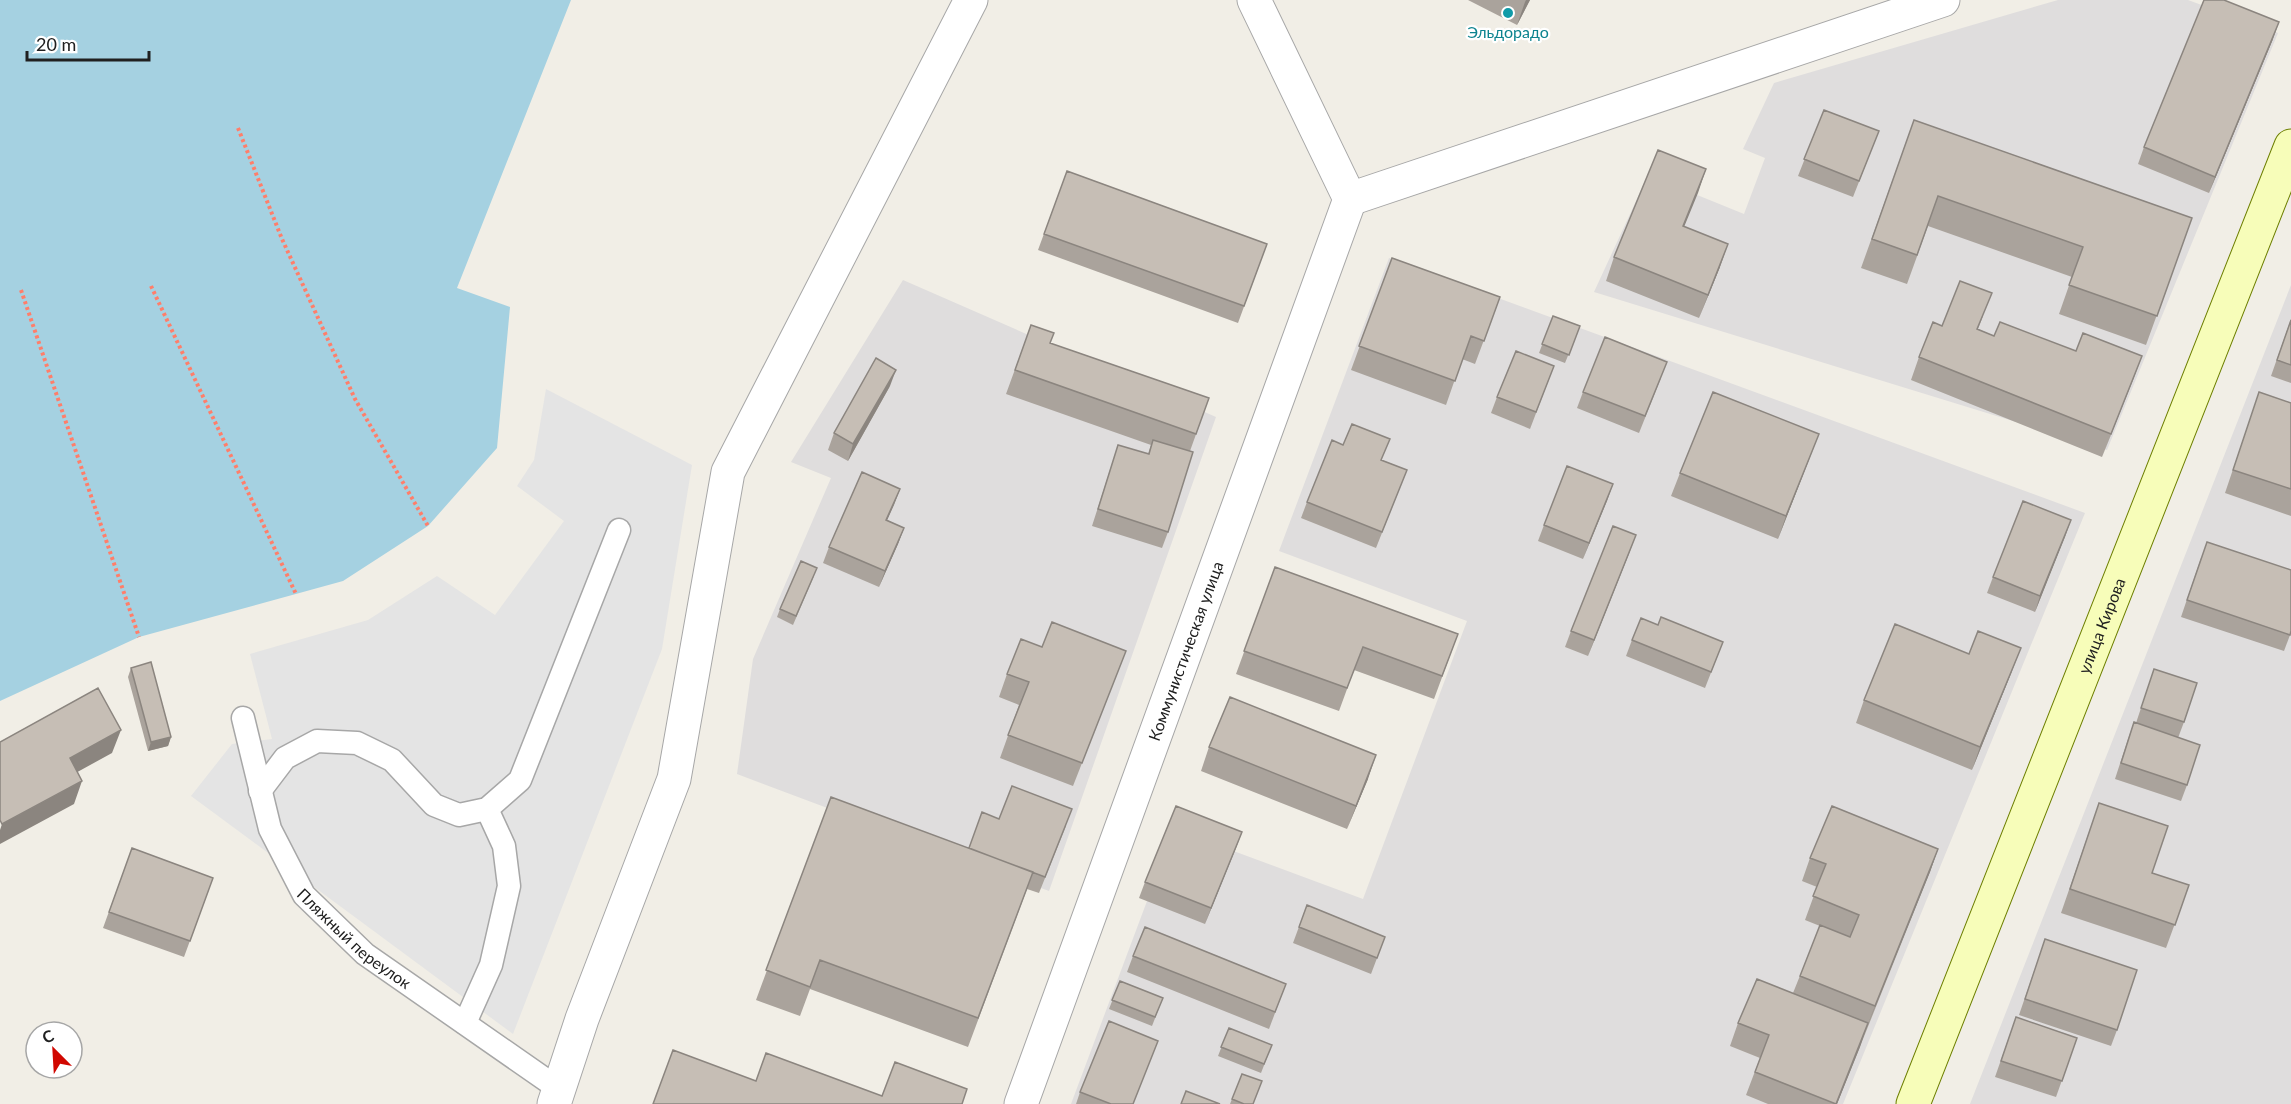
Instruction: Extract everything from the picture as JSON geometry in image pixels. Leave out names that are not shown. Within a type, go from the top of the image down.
[{"type":"street","points":[[556,1096],[582,1019],[674,779],[728,472],[971,0]]},
{"type":"street","points":[[1254,0],[1350,199],[1943,0]]},
{"type":"street","name":"улица Кирова","points":[[1913,1104],[2291,146]]},
{"type":"street","name":"Коммунистическая улица","points":[[1021,1104],[1350,199]]},
{"type":"lane","points":[[260,790],[285,758],[317,741],[357,743],[392,760],[434,804],[459,814],[487,809],[520,780],[619,530]]},
{"type":"lane","name":"Пляжный переулок","points":[[243,718],[270,829],[304,895],[365,954],[465,1023],[556,1096]]},
{"type":"lane","points":[[465,1023],[491,964],[509,886],[504,846],[487,809]]},
{"type":"path","points":[[237,128],[282,239],[355,399],[428,526]]},
{"type":"path","points":[[151,286],[296,594]]},
{"type":"path","points":[[21,290],[140,637]]},
{"type":"shaded area","points":[[2058,0],[2188,0],[2278,33],[2107,450],[1594,292],[1648,175],[1744,214],[1765,158],[1743,149],[1774,83]]},
{"type":"shaded area","points":[[1389,258],[2085,513],[1843,1104],[1071,1104],[1174,829],[1363,899],[1467,621],[1279,551]]},
{"type":"shaded area","points":[[903,280],[1216,417],[1049,891],[737,774],[753,659],[831,478],[791,462]]},
{"type":"shaded area","points":[[2291,285],[2291,1104],[1970,1104]]},
{"type":"shaded area","points":[[546,389],[692,465],[662,649],[513,1034],[191,796],[232,744],[272,739],[250,654],[368,620],[437,576],[495,615],[564,521],[517,486],[534,460]]},
{"type":"water","points":[[0,0],[571,0],[457,288],[510,307],[497,448],[428,526],[343,581],[139,637],[0,701]]},
{"type":"building","points":[[2204,0],[2224,0],[2279,22],[2215,177],[2144,147]]},
{"type":"building","points":[[1824,110],[1879,131],[1859,181],[1804,159]]},
{"type":"building","points":[[1914,120],[2192,218],[2157,316],[2069,285],[2083,247],[1938,196],[1917,255],[1872,239]]},
{"type":"building","points":[[1658,150],[1706,169],[1683,226],[1728,244],[1708,295],[1614,257]]},
{"type":"building","points":[[1067,171],[1267,244],[1244,306],[1044,234]]},
{"type":"building","points":[[1392,258],[1500,297],[1484,341],[1471,336],[1455,381],[1359,346]]},
{"type":"building","points":[[1960,281],[1992,293],[1977,329],[1994,336],[2000,322],[2076,351],[2083,333],[2142,356],[2111,434],[1919,357],[1933,322],[1942,326]]},
{"type":"building","points":[[1553,316],[1580,326],[1569,355],[1542,344]]},
{"type":"building","points":[[2291,320],[2291,365],[2277,360]]},
{"type":"building","points":[[1031,325],[1054,333],[1050,343],[1209,398],[1196,434],[1015,370]]},
{"type":"building","points":[[1605,337],[1667,362],[1645,416],[1583,392]]},
{"type":"building","points":[[1516,351],[1554,366],[1536,412],[1497,397]]},
{"type":"building","points":[[876,358],[896,370],[853,444],[834,433]]},
{"type":"building","points":[[1713,392],[1819,434],[1786,516],[1680,473]]},
{"type":"building","points":[[2259,392],[2291,403],[2291,489],[2233,470]]},
{"type":"building","points":[[1352,424],[1390,439],[1381,460],[1407,470],[1382,532],[1307,502],[1332,440],[1343,445]]},
{"type":"building","points":[[1153,440],[1193,452],[1168,532],[1098,509],[1118,445],[1149,454]]},
{"type":"building","points":[[1567,466],[1613,484],[1589,543],[1544,525]]},
{"type":"building","points":[[862,472],[900,489],[886,520],[904,528],[885,571],[829,547]]},
{"type":"building","points":[[2023,501],[2071,520],[2040,596],[1993,577]]},
{"type":"building","points":[[1613,526],[1636,535],[1594,640],[1571,631]]},
{"type":"building","points":[[2207,542],[2291,570],[2290,635],[2187,600]]},
{"type":"building","points":[[801,561],[817,568],[796,616],[780,609]]},
{"type":"building","points":[[1275,567],[1458,634],[1442,676],[1363,647],[1347,688],[1244,651]]},
{"type":"building","points":[[1661,617],[1723,642],[1711,672],[1632,640],[1641,618],[1658,625]]},
{"type":"building","points":[[1052,622],[1126,651],[1082,763],[1008,735],[1029,682],[1007,674],[1021,639],[1042,647]]},
{"type":"building","points":[[1895,624],[1969,654],[1978,631],[2021,648],[1980,747],[1864,700]]},
{"type":"building","points":[[151,662],[171,737],[151,742],[131,668]]},
{"type":"building","points":[[2154,669],[2197,683],[2184,722],[2141,708]]},
{"type":"building","points":[[98,688],[121,730],[70,758],[82,781],[2,824],[0,820],[0,742]]},
{"type":"building","points":[[1230,697],[1376,755],[1356,806],[1209,747]]},
{"type":"building","points":[[2134,722],[2200,745],[2187,785],[2121,763]]},
{"type":"building","points":[[1012,786],[1072,809],[1045,877],[969,848],[982,812],[999,819]]},
{"type":"building","points":[[831,797],[1033,872],[978,1018],[820,960],[810,987],[766,970]]},
{"type":"building","points":[[2099,803],[2168,826],[2152,873],[2189,885],[2175,925],[2070,889]]},
{"type":"building","points":[[1176,806],[1242,832],[1211,908],[1145,882]]},
{"type":"building","points":[[1832,806],[1938,849],[1875,1006],[1800,976],[1820,925],[1850,937],[1859,915],[1813,896],[1826,864],[1810,858]]},
{"type":"building","points":[[132,848],[213,878],[190,941],[109,912]]},
{"type":"building","points":[[1307,905],[1385,937],[1377,958],[1299,927]]},
{"type":"building","points":[[1145,927],[1286,984],[1275,1012],[1133,956]]},
{"type":"building","points":[[2045,939],[2137,970],[2117,1030],[2025,999]]},
{"type":"building","points":[[1757,979],[1868,1023],[1836,1104],[1755,1072],[1769,1035],[1738,1023]]},
{"type":"building","points":[[1120,981],[1163,998],[1155,1017],[1112,1000]]},
{"type":"building","points":[[2016,1017],[2077,1038],[2062,1081],[2001,1061]]},
{"type":"building","points":[[1109,1021],[1158,1041],[1133,1104],[1111,1104],[1080,1092]]},
{"type":"building","points":[[1229,1028],[1272,1045],[1264,1064],[1221,1047]]},
{"type":"building","points":[[673,1050],[756,1081],[766,1053],[882,1096],[895,1062],[967,1089],[962,1104],[653,1104]]},
{"type":"building","points":[[1242,1074],[1262,1081],[1253,1104],[1244,1104],[1232,1099]]},
{"type":"building","points":[[1186,1091],[1220,1104],[1181,1104]]},
{"type":"place","name":"Эльдорадо","points":[[1508,13]]}]
